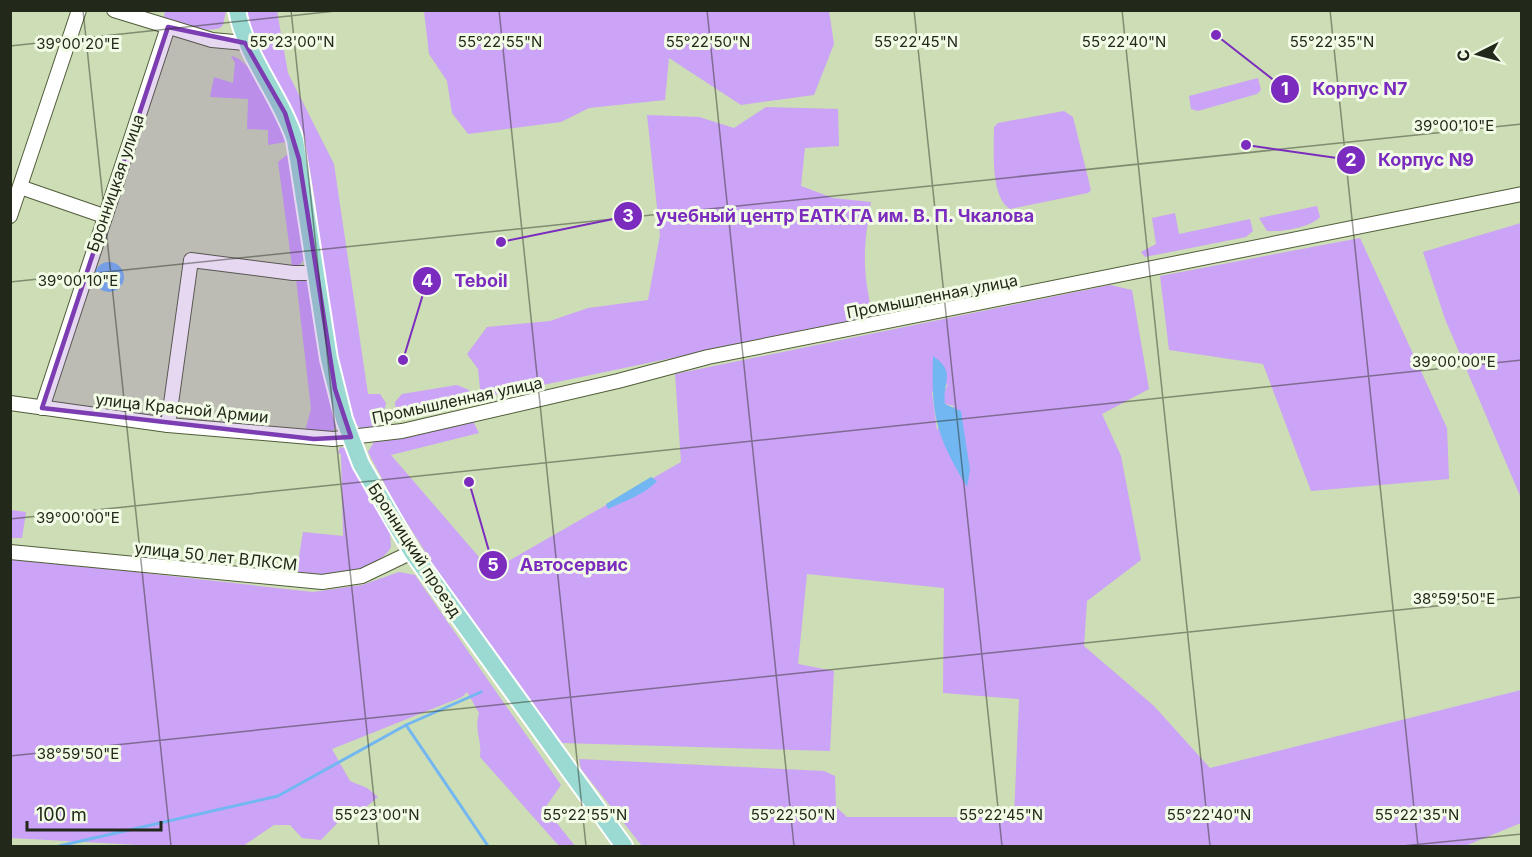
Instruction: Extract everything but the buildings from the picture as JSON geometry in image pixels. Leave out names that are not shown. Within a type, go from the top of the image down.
[{"type":"main road","points":[[237,10],[245,43]]},
{"type":"main road","name":"Бронницкий проезд","points":[[245,43],[285,113],[295,140],[335,389],[351,437],[375,491],[412,552],[624,846]]},
{"type":"street","points":[[10,216],[78,10]]},
{"type":"street","points":[[114,10],[212,39],[245,43]]},
{"type":"street","name":"Бронницкая улица","points":[[42,408],[168,27]]},
{"type":"street","points":[[20,187],[104,216]]},
{"type":"street","name":"Промышленная улица","points":[[351,437],[402,431],[618,381],[708,357],[1521,194]]},
{"type":"street","points":[[168,425],[191,260],[293,273],[316,273]]},
{"type":"street","name":"улица Красной Армии","points":[[10,403],[168,425],[314,439],[351,437]]},
{"type":"street","name":"улица 50 лет ВЛКСМ","points":[[10,552],[301,582],[362,576],[412,552]]},
{"type":"highlighted area","points":[[168,27],[245,43],[285,113],[299,159],[335,389],[351,437],[314,439],[42,408]]},
{"type":"shaded area","points":[[165,11],[226,11],[223,25],[220,28],[207,30],[191,28],[170,21],[164,18]]},
{"type":"shaded area","points":[[244,11],[277,11],[288,73],[334,164],[368,394],[380,394],[386,403],[376,424],[366,430],[355,423],[341,380],[329,312],[316,207],[303,139],[289,102],[256,45]]},
{"type":"shaded area","points":[[424,11],[829,11],[834,44],[814,95],[741,105],[669,58],[665,100],[589,108],[561,122],[468,134],[452,113],[447,81],[429,54]]},
{"type":"shaded area","points":[[231,56],[240,59],[257,79],[279,120],[286,142],[268,145],[268,130],[247,129],[248,99],[210,97],[214,77],[233,83],[235,63]]},
{"type":"shaded area","points":[[1258,78],[1261,90],[1257,94],[1198,111],[1191,109],[1189,96]]},
{"type":"shaded area","points":[[766,107],[838,109],[839,146],[805,148],[801,186],[833,198],[871,202],[866,233],[865,272],[873,316],[481,398],[478,369],[467,354],[487,327],[550,321],[588,308],[648,300],[660,235],[647,115],[699,117],[734,128]]},
{"type":"shaded area","points":[[1064,111],[1073,117],[1091,190],[1088,193],[1010,209],[1004,203],[996,184],[994,127],[998,123]]},
{"type":"shaded area","points":[[289,153],[305,258],[299,266],[292,266],[278,162]]},
{"type":"shaded area","points":[[1317,206],[1320,217],[1309,224],[1295,228],[1267,231],[1259,218]]},
{"type":"shaded area","points":[[1175,213],[1179,234],[1250,219],[1253,231],[1246,237],[1145,257],[1141,252],[1156,244],[1152,218]]},
{"type":"shaded area","points":[[1522,223],[1521,498],[1445,319],[1423,252]]},
{"type":"shaded area","points":[[1360,238],[1447,428],[1449,479],[1311,491],[1263,364],[1169,350],[1160,276]]},
{"type":"shaded area","points":[[296,279],[306,279],[310,286],[323,373],[336,426],[331,434],[304,435],[311,409]]},
{"type":"shaded area","points":[[1110,285],[1132,290],[1149,389],[1102,414],[1121,456],[1141,560],[1087,601],[1084,646],[1154,706],[1210,768],[1521,690],[1521,823],[1465,846],[642,846],[581,769],[579,759],[824,771],[835,776],[836,807],[847,817],[1014,817],[1019,699],[943,693],[944,588],[807,574],[798,664],[834,671],[830,751],[562,743],[435,567],[398,509],[368,452],[374,442],[473,421],[479,433],[391,455],[491,571],[681,462],[675,374]],"holes":[[[948,384],[943,394],[945,404],[954,406],[937,430],[932,392]]]},
{"type":"shaded area","points":[[457,385],[469,390],[471,397],[467,403],[397,421],[395,402],[402,394]]},
{"type":"shaded area","points":[[340,447],[345,448],[390,533],[391,547],[373,563],[345,572],[315,575],[291,573],[290,569],[297,569],[303,532],[343,536],[341,454],[338,453]]},
{"type":"shaded area","points":[[11,510],[26,512],[22,538],[11,538]]},
{"type":"shaded area","points":[[10,558],[313,592],[362,585],[399,572],[415,575],[561,785],[545,808],[575,846],[559,846],[480,757],[477,726],[479,713],[467,692],[462,697],[332,749],[350,781],[367,788],[378,797],[366,807],[348,812],[321,840],[302,838],[290,825],[274,825],[243,846],[157,846],[11,838]]},
{"type":"water","points":[[109,262],[115,263],[123,271],[123,283],[115,291],[109,292],[103,291],[95,283],[94,277],[95,271],[103,263]]},
{"type":"water","points":[[933,356],[947,372],[945,404],[961,411],[970,470],[967,487],[948,453],[938,424],[933,394]]},
{"type":"water","points":[[651,477],[657,481],[647,489],[608,509],[606,504]]},
{"type":"waterway","points":[[59,846],[278,796],[406,725],[481,692]]},
{"type":"waterway","points":[[406,725],[488,846]]},
{"type":"place","name":"Корпус N7","points":[[1216,35]]},
{"type":"place","name":"Корпус N9","points":[[1246,145]]},
{"type":"place","name":"учебный центр ЕАТК ГА им. В. П. Чкалова","points":[[501,242]]},
{"type":"place","name":"Teboil","points":[[403,360]]},
{"type":"place","name":"Автосервис","points":[[469,482]]}]
